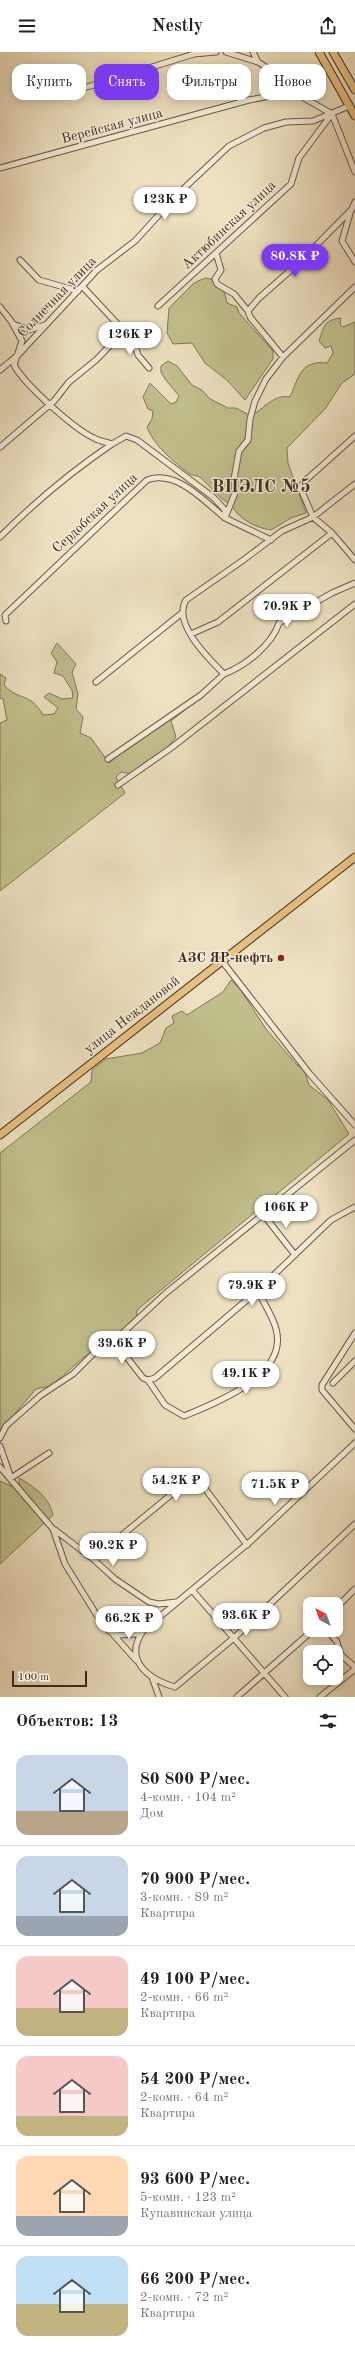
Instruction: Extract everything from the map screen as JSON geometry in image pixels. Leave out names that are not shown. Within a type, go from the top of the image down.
[{"type":"highway","points":[[319,52],[355,116]]},
{"type":"highway","points":[[333,52],[355,90]]},
{"type":"highway","name":"улица Неждановой","points":[[0,1135],[355,857]]},
{"type":"street","points":[[87,87],[194,54],[216,52]]},
{"type":"street","points":[[226,52],[261,64]]},
{"type":"street","points":[[253,52],[258,62]]},
{"type":"street","name":"Верейская улица","points":[[0,168],[259,98]]},
{"type":"street","points":[[308,100],[332,114],[355,172]]},
{"type":"street","name":"Солнечная улица","points":[[0,370],[18,355],[97,270],[135,241],[179,193],[229,146],[264,128],[286,122],[312,122],[349,106]]},
{"type":"street","name":"Актюбинская улица","points":[[158,306],[291,184],[299,158],[332,114]]},
{"type":"street","points":[[355,202],[342,241],[355,262]]},
{"type":"street","points":[[248,311],[259,298],[299,263],[352,210]]},
{"type":"street","points":[[216,253],[221,270],[215,279],[217,284],[234,294],[248,311],[250,317],[283,357]]},
{"type":"street","points":[[20,260],[39,280],[78,291]]},
{"type":"street","points":[[82,286],[124,331],[131,334],[138,355],[149,368]]},
{"type":"street","points":[[225,518],[235,493],[234,479],[239,451],[248,440],[250,419],[255,401],[266,379],[283,357],[355,287]]},
{"type":"street","points":[[0,308],[13,324],[22,342],[14,365],[19,374],[49,405],[93,438],[112,444]]},
{"type":"street","points":[[13,324],[28,330],[46,325]]},
{"type":"street","points":[[0,447],[49,405],[69,382],[96,360],[124,331]]},
{"type":"street","points":[[0,537],[22,514],[89,460],[126,436],[137,440],[214,497],[225,510],[225,518]]},
{"type":"street","points":[[355,436],[300,487],[313,517],[332,533],[355,560]]},
{"type":"street","name":"Сердобская улица","points":[[6,621],[5,615],[147,480],[158,476],[170,479],[190,489],[225,518]]},
{"type":"street","points":[[224,674],[206,655],[182,618],[182,607],[186,600],[282,531],[313,517],[355,484]]},
{"type":"street","points":[[225,518],[271,540]]},
{"type":"street","points":[[191,634],[218,622],[332,533]]},
{"type":"street","points":[[108,759],[201,695],[224,674],[236,670],[257,653],[277,630],[279,623],[355,583]]},
{"type":"street","points":[[118,786],[171,748],[355,604]]},
{"type":"street","points":[[96,682],[182,613]]},
{"type":"street","points":[[222,961],[310,1074],[355,1126]]},
{"type":"street","points":[[0,1438],[6,1426],[41,1395],[73,1374],[94,1353],[114,1341],[166,1293],[355,1140]]},
{"type":"street","points":[[146,1379],[154,1378],[258,1290],[331,1220],[355,1207]]},
{"type":"street","points":[[263,1214],[295,1255]]},
{"type":"street","points":[[114,1341],[146,1379],[165,1405],[184,1416],[225,1399],[259,1376],[277,1350],[276,1330],[258,1290]]},
{"type":"street","points":[[355,1333],[322,1385],[322,1390],[355,1429]]},
{"type":"street","points":[[333,1383],[355,1361]]},
{"type":"street","points":[[136,1660],[135,1649],[138,1638],[145,1629],[247,1545],[355,1443]]},
{"type":"street","points":[[0,1446],[11,1478]]},
{"type":"street","points":[[11,1478],[49,1454]]},
{"type":"street","points":[[0,1467],[11,1478],[53,1529],[74,1547],[93,1559],[115,1579],[149,1602],[159,1604],[177,1602]]},
{"type":"street","points":[[93,1559],[195,1475],[247,1545]]},
{"type":"street","points":[[152,1678],[174,1687],[235,1637],[355,1524]]},
{"type":"street","points":[[53,1529],[66,1564],[101,1622],[152,1678],[159,1697]]},
{"type":"street","points":[[343,1601],[355,1588]]},
{"type":"street","points":[[192,1590],[235,1637],[285,1697]]},
{"type":"street","points":[[109,1631],[127,1635],[145,1629]]},
{"type":"street","points":[[237,1697],[305,1637]]},
{"type":"street","points":[[320,1697],[355,1668],[341,1655],[337,1642],[333,1637]]},
{"type":"shaded area","points":[[205,278],[217,280],[225,294],[227,303],[237,307],[239,313],[273,351],[273,359],[245,400],[227,380],[205,363],[192,343],[173,344],[167,333],[169,308],[194,283]]},
{"type":"shaded area","points":[[341,318],[340,324],[343,327],[355,322],[355,374],[342,383],[325,409],[287,448],[288,463],[306,513],[291,518],[271,530],[254,525],[238,514],[231,504],[227,503],[220,497],[201,478],[190,474],[159,447],[154,441],[147,427],[152,419],[153,411],[148,409],[143,397],[150,383],[171,404],[176,402],[179,396],[161,372],[161,366],[168,361],[177,366],[192,385],[202,390],[210,399],[228,408],[236,408],[251,416],[269,402],[279,398],[290,397],[302,371],[306,367],[311,364],[327,363],[333,353],[331,346],[325,348],[319,341],[322,331],[328,322]]},
{"type":"shaded area","points":[[57,643],[76,664],[72,672],[78,694],[76,709],[83,717],[80,733],[91,738],[109,763],[181,706],[185,710],[171,721],[176,737],[168,747],[131,774],[121,772],[116,777],[125,793],[0,891],[0,723],[7,720],[3,699],[0,698],[0,674],[6,678],[4,685],[15,693],[29,699],[43,715],[54,714],[58,708],[44,697],[49,693],[62,699],[73,698],[72,690],[63,676],[54,673],[57,662],[51,653]]},
{"type":"shaded area","points":[[231,980],[240,989],[266,1029],[297,1065],[304,1069],[309,1085],[328,1100],[349,1134],[137,1310],[137,1316],[108,1344],[84,1357],[51,1386],[36,1389],[0,1431],[0,1153],[91,1082],[92,1070],[106,1059],[142,1053],[160,1043],[166,1028],[174,1023],[172,1016],[182,1011],[187,1015],[223,992]]},
{"type":"shaded area","points":[[19,1478],[45,1498],[53,1515],[0,1564],[0,1481],[20,1490]]},
{"type":"place","name":"АЗС ЯР-нефть","points":[[281,958]]},
{"type":"district","name":"ВПЭЛС №5","points":[[261,487]]}]
